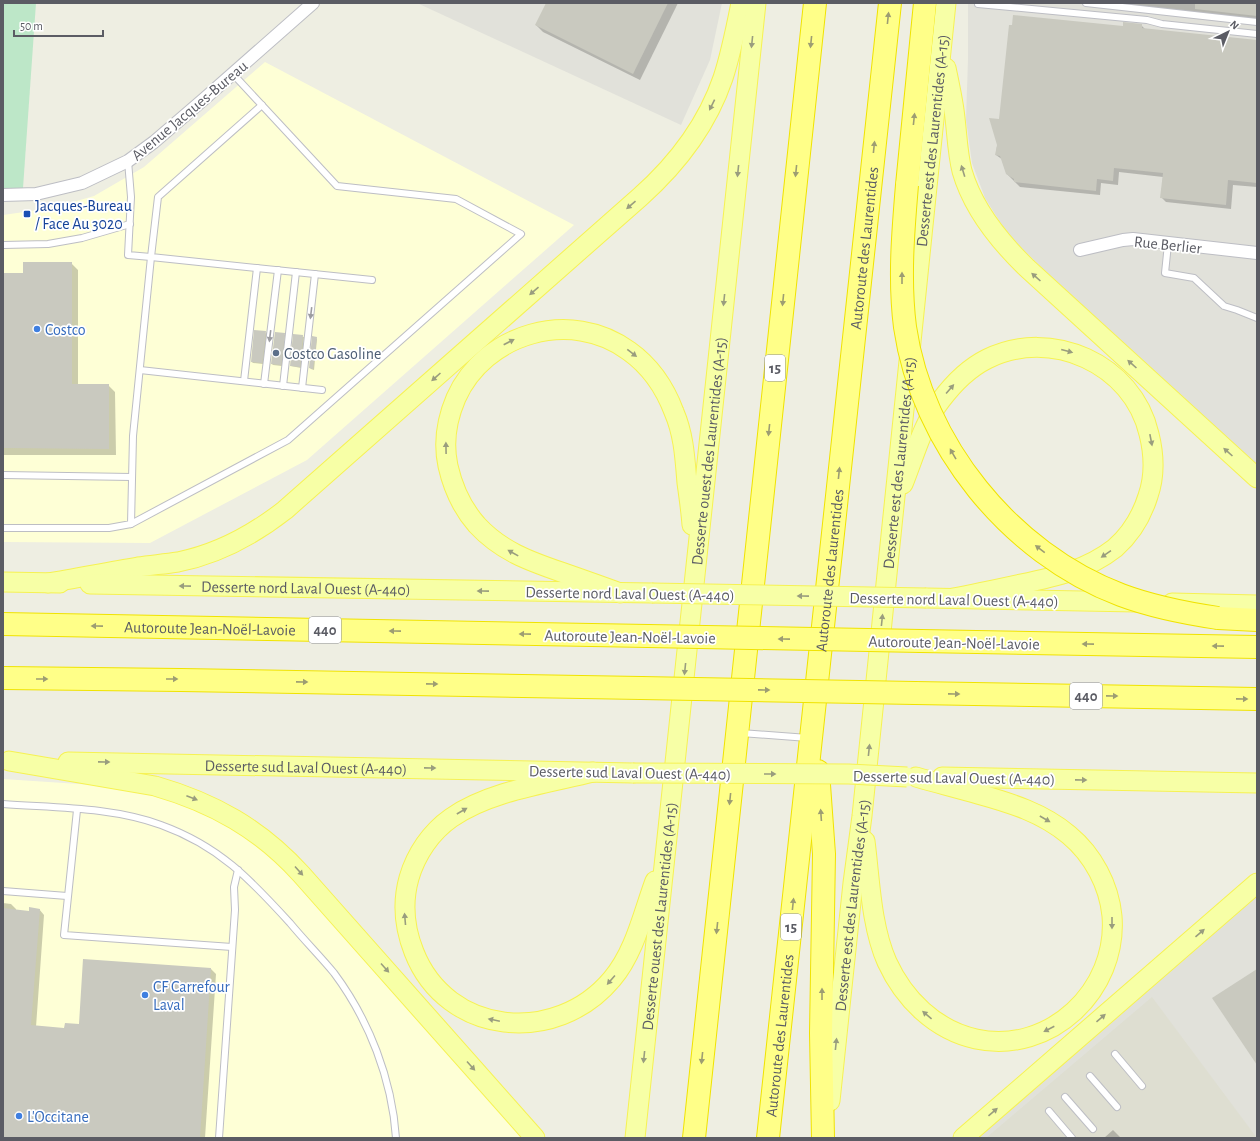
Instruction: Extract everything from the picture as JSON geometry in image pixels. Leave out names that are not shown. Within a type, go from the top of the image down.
[{"type":"highway","name":"15","points":[[694,1138],[815,3]]},
{"type":"highway","name":"Autoroute des Laurentides","points":[[768,1138],[813,738],[814,715],[890,3]]},
{"type":"highway","points":[[925,3],[907,185],[902,258],[902,290],[905,328],[914,366],[925,402],[959,463],[975,486],[1016,530],[1063,566],[1088,580],[1120,594],[1155,606],[1218,618],[1257,620]]},
{"type":"highway","name":"Autoroute Jean-Noël-Lavoie","points":[[3,624],[1257,647]]},
{"type":"highway","name":"440","points":[[3,678],[1257,699]]},
{"type":"highway","points":[[813,738],[824,854],[821,1025],[823,1138]]},
{"type":"main road","points":[[48,583],[193,558],[222,548],[248,536],[262,528],[285,510],[640,198],[668,170],[695,135],[718,93],[726,68],[741,3]]},
{"type":"main road","name":"Desserte ouest des Laurentides (A-15)","points":[[635,1138],[756,3]]},
{"type":"main road","name":"Desserte est des Laurentides (A-15)","points":[[826,1138],[853,883],[862,816],[943,47],[946,3]]},
{"type":"main road","points":[[943,47],[954,111],[957,144],[963,172],[975,201],[993,231],[1005,246],[1027,268],[1257,478]]},
{"type":"main road","points":[[620,593],[536,564],[506,549],[477,525],[458,496],[450,473],[446,450],[447,427],[453,404],[462,386],[474,369],[490,354],[510,341],[543,331],[569,329],[581,330],[595,334],[620,345],[636,357],[651,372],[670,402],[685,448],[696,560]]},
{"type":"main road","points":[[894,506],[928,421],[935,409],[947,392],[959,380],[974,367],[994,356],[1033,347],[1070,351],[1096,362],[1111,372],[1135,399],[1143,414],[1148,430],[1152,448],[1153,473],[1150,489],[1141,514],[1122,541],[1098,559],[1069,573],[1034,582],[953,598]]},
{"type":"main road","name":"Desserte nord Laval Ouest (A-440)","points":[[3,582],[953,598],[1257,605]]},
{"type":"main road","points":[[6,761],[155,786],[214,808],[244,824],[285,857],[301,874],[535,1138]]},
{"type":"main road","name":"Desserte sud Laval Ouest (A-440)","points":[[6,761],[281,765],[633,773],[849,774],[911,777],[1257,783]]},
{"type":"main road","points":[[593,772],[516,790],[474,804],[445,822],[430,837],[422,848],[413,867],[407,886],[405,898],[407,933],[421,968],[436,988],[458,1005],[470,1012],[490,1020],[524,1023],[550,1020],[574,1010],[584,1004],[612,979],[625,960],[666,851]]},
{"type":"main road","points":[[862,816],[875,921],[883,951],[891,970],[902,989],[923,1012],[940,1025],[957,1033],[974,1039],[991,1041],[1010,1040],[1036,1035],[1053,1027],[1069,1016],[1082,1005],[1094,990],[1110,950],[1112,921],[1111,908],[1108,894],[1097,869],[1085,851],[1070,836],[1059,827],[1034,813],[1010,803],[911,777]]},
{"type":"main road","points":[[963,1138],[1257,883]]},
{"type":"street","name":"Avenue Jacques-Bureau","points":[[3,195],[36,194],[82,183],[128,161],[154,142],[313,3]]},
{"type":"street","name":"Rue Berlier","points":[[1080,250],[1133,239],[1257,253]]},
{"type":"lane","points":[[1086,3],[1257,22]]},
{"type":"lane","points":[[978,4],[1140,19],[1162,24],[1257,34]]},
{"type":"lane","points":[[3,528],[109,528],[131,524],[288,440],[521,234],[456,199],[337,186],[233,74]]},
{"type":"lane","points":[[131,524],[133,436],[158,197],[262,105]]},
{"type":"lane","points":[[128,161],[131,197],[128,255],[372,280]]},
{"type":"lane","points":[[3,245],[48,244],[82,238],[130,224]]},
{"type":"lane","points":[[1168,244],[1165,274],[1194,278],[1224,306],[1257,318]]},
{"type":"lane","points":[[244,381],[257,268]]},
{"type":"lane","points":[[264,384],[278,270]]},
{"type":"lane","points":[[283,386],[296,272]]},
{"type":"lane","points":[[302,388],[315,274]]},
{"type":"lane","points":[[140,370],[322,390]]},
{"type":"lane","points":[[3,475],[132,476]]},
{"type":"lane","points":[[737,733],[813,738]]},
{"type":"lane","points":[[3,804],[128,816],[162,826],[203,845],[238,870],[270,901],[325,963],[352,1000],[381,1062],[391,1100],[396,1138]]},
{"type":"lane","points":[[77,810],[64,934],[232,947]]},
{"type":"lane","points":[[219,1138],[235,910],[234,887],[238,870]]},
{"type":"lane","points":[[3,891],[67,896]]},
{"type":"lane","points":[[1115,1054],[1142,1086]]},
{"type":"lane","points":[[1090,1076],[1117,1107]]},
{"type":"lane","points":[[1065,1097],[1093,1130]]},
{"type":"lane","points":[[1049,1111],[1072,1138]]},
{"type":"shaded area","points":[[3,3],[36,3],[23,188],[3,188]]},
{"type":"shaded area","points":[[417,3],[722,3],[710,60],[681,125]]},
{"type":"shaded area","points":[[968,3],[1257,3],[1257,465],[1092,316],[1008,235],[985,198],[972,163],[966,120]]},
{"type":"shaded area","points":[[265,62],[574,225],[307,460],[150,543],[3,542],[3,215],[52,208],[94,196],[144,167]]},
{"type":"shaded area","points":[[3,779],[142,790],[200,807],[271,851],[527,1138],[3,1138]]},
{"type":"shaded area","points":[[1257,891],[1257,1138],[973,1138]]},
{"type":"shaded area","points":[[1152,997],[1257,1138],[986,1138]]},
{"type":"building","points":[[546,3],[668,3],[633,74],[535,25]]},
{"type":"building","points":[[1195,3],[1257,3],[1257,16],[1195,9]]},
{"type":"building","points":[[1013,15],[1123,26],[1123,22],[1142,24],[1142,28],[1257,40],[1257,183],[1228,180],[1226,205],[1160,198],[1163,173],[1114,168],[1113,181],[1097,179],[1096,191],[1014,182],[1014,179],[1006,174],[1000,156],[995,155],[997,145],[989,118],[999,119],[1009,25],[1012,25]]},
{"type":"building","name":"Costco","points":[[23,262],[72,262],[72,384],[109,384],[109,449],[3,448],[3,273],[23,273]]},
{"type":"building","points":[[254,330],[266,331],[262,363],[251,362]]},
{"type":"building","points":[[275,332],[285,333],[281,365],[271,364]]},
{"type":"building","points":[[293,334],[303,335],[300,367],[290,366]]},
{"type":"building","points":[[312,336],[317,337],[313,369],[309,368]]},
{"type":"building","name":"CF Carrefour Laval","points":[[29,907],[40,909],[31,1025],[64,1028],[65,1023],[79,1024],[83,959],[211,968],[200,1138],[3,1138],[3,908],[29,911]]},
{"type":"building","points":[[1257,969],[1257,1065],[1212,998]]},
{"type":"place","name":"Jacques-Bureau / Face Au 3020","points":[[27,214]]},
{"type":"place","name":"Costco","points":[[37,329]]},
{"type":"place","name":"Costco Gasoline","points":[[276,353]]},
{"type":"place","name":"CF Carrefour Laval","points":[[145,995]]},
{"type":"place","name":"L'Occitane","points":[[19,1116]]}]
